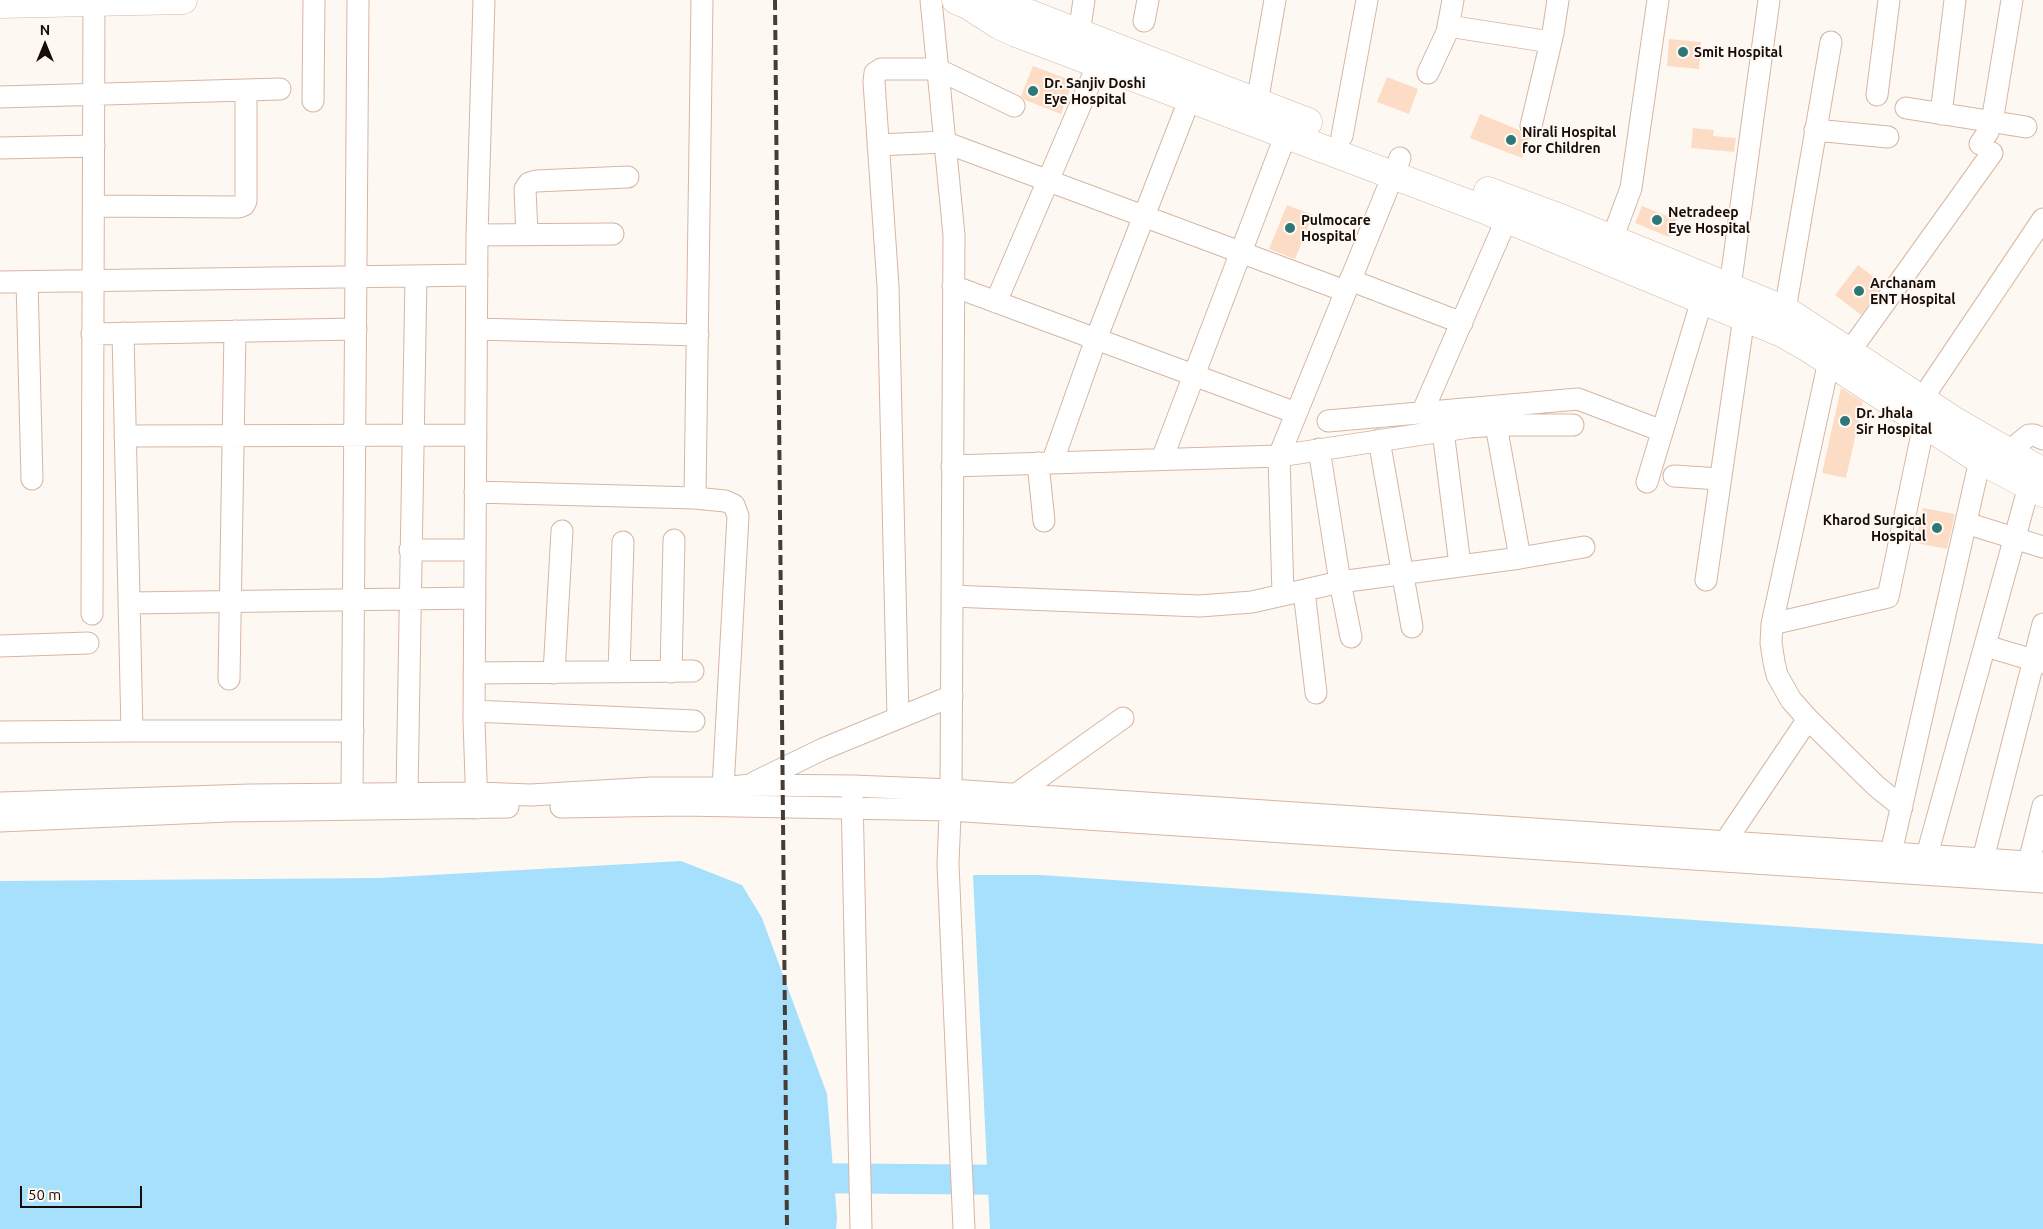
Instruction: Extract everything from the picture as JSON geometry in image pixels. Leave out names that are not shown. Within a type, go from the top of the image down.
[{"type":"highway","points":[[0,4],[183,0]]},
{"type":"highway","points":[[974,2],[1025,12],[1342,136],[1396,166],[1507,218],[1608,249],[1702,300],[1785,310],[1839,356],[1924,412],[1980,460],[2038,484]]},
{"type":"highway","points":[[974,2],[999,25],[1016,34],[1286,134],[1396,166],[1608,249],[1734,305],[1782,333],[1839,356]]},
{"type":"highway","points":[[1924,412],[2008,452],[2038,484]]},
{"type":"street","points":[[313,101],[314,0]]},
{"type":"street","points":[[352,794],[358,0]]},
{"type":"street","points":[[477,800],[474,673],[477,234],[484,0]]},
{"type":"street","points":[[694,498],[702,0]]},
{"type":"street","points":[[930,0],[954,235],[952,696],[948,864],[964,1229]]},
{"type":"street","points":[[1079,33],[1084,0]]},
{"type":"street","points":[[1144,21],[1148,0]]},
{"type":"street","points":[[1257,102],[1275,0]]},
{"type":"street","points":[[1342,136],[1367,0]]},
{"type":"street","points":[[1428,73],[1448,26],[1452,0]]},
{"type":"street","points":[[1531,126],[1551,42],[1558,0]]},
{"type":"street","points":[[1608,249],[1631,188],[1658,0]]},
{"type":"street","points":[[1706,580],[1720,479],[1734,305],[1769,0]]},
{"type":"street","points":[[1877,96],[1889,0]]},
{"type":"street","points":[[1941,114],[1955,0]]},
{"type":"street","points":[[1902,807],[1876,786],[1791,700],[1777,675],[1771,643],[1772,624],[1839,356],[1986,149],[2012,0]]},
{"type":"street","points":[[92,614],[94,1]]},
{"type":"street","points":[[1448,26],[1551,42]]},
{"type":"street","points":[[1785,310],[1831,42]]},
{"type":"street","points":[[996,302],[1098,64]]},
{"type":"street","points":[[898,717],[888,286],[874,82],[875,73],[881,68],[937,69],[1014,106]]},
{"type":"street","points":[[0,98],[280,89]]},
{"type":"street","points":[[94,206],[239,207],[244,205],[246,200],[246,90]]},
{"type":"street","points":[[1044,521],[1045,463],[1096,339],[1190,98]]},
{"type":"street","points":[[1906,108],[2026,127]]},
{"type":"street","points":[[1815,130],[1888,137]]},
{"type":"street","points":[[1162,459],[1286,134]]},
{"type":"street","points":[[878,145],[944,142],[1241,252],[1462,323]]},
{"type":"street","points":[[0,148],[94,146]]},
{"type":"street","points":[[1283,595],[1279,456],[1396,166]]},
{"type":"street","points":[[527,234],[525,189],[529,183],[536,181],[628,177]]},
{"type":"street","points":[[1422,413],[1507,218]]},
{"type":"street","points":[[1772,624],[1888,598],[1924,412],[2043,219]]},
{"type":"street","points":[[477,234],[612,234]]},
{"type":"street","points":[[0,282],[477,275]]},
{"type":"street","points":[[407,793],[416,276]]},
{"type":"street","points":[[27,282],[32,479]]},
{"type":"street","points":[[953,286],[1296,413]]},
{"type":"street","points":[[1647,482],[1702,300]]},
{"type":"street","points":[[92,334],[356,329]]},
{"type":"street","points":[[477,329],[698,335]]},
{"type":"street","points":[[229,679],[235,331]]},
{"type":"street","points":[[123,333],[132,731]]},
{"type":"street","points":[[1328,421],[1578,399],[1662,431]]},
{"type":"street","points":[[952,466],[1279,456],[1379,440],[1496,425],[1573,425]]},
{"type":"street","points":[[1496,425],[1520,558]]},
{"type":"street","points":[[1443,431],[1460,565]]},
{"type":"street","points":[[125,436],[476,435]]},
{"type":"street","points":[[2008,452],[2029,435],[2043,439]]},
{"type":"street","points":[[1379,440],[1412,627]]},
{"type":"street","points":[[1320,449],[1340,582],[1351,638]]},
{"type":"street","points":[[1891,853],[1980,460]]},
{"type":"street","points":[[1674,476],[1720,479]]},
{"type":"street","points":[[1927,855],[2016,538],[2038,484]]},
{"type":"street","points":[[476,492],[694,498],[725,501],[734,505],[738,516],[723,788]]},
{"type":"street","points":[[1966,523],[2043,547]]},
{"type":"street","points":[[554,673],[562,530]]},
{"type":"street","points":[[671,672],[674,540]]},
{"type":"street","points":[[619,672],[623,542]]},
{"type":"street","points":[[952,596],[1200,606],[1252,602],[1340,582],[1401,572],[1520,558],[1584,547]]},
{"type":"street","points":[[410,550],[475,550]]},
{"type":"street","points":[[1304,591],[1316,693]]},
{"type":"street","points":[[129,603],[475,598]]},
{"type":"street","points":[[1983,859],[2038,661],[2043,624]]},
{"type":"street","points":[[0,646],[88,643]]},
{"type":"street","points":[[1986,646],[2038,661]]},
{"type":"street","points":[[474,673],[693,671]]},
{"type":"street","points":[[710,806],[823,749],[952,696]]},
{"type":"street","points":[[474,712],[694,721]]},
{"type":"street","points":[[1015,795],[1123,718]]},
{"type":"street","points":[[1725,842],[1808,719]]},
{"type":"street","points":[[0,732],[352,731]]},
{"type":"street","points":[[0,821],[477,800],[652,788],[723,788],[750,785],[853,786],[951,800],[1339,826],[2043,882]]},
{"type":"street","points":[[853,786],[861,1229]]},
{"type":"street","points":[[0,803],[250,795],[407,793],[477,800],[852,808],[1015,795],[1339,826],[1725,842],[2036,862],[2043,806]]},
{"type":"water","points":[[681,861],[742,885],[762,918],[827,1094],[837,1218],[836,1229],[0,1229],[0,881],[379,878]]},
{"type":"water","points":[[973,875],[1041,875],[2043,944],[2043,1229],[990,1229]]},
{"type":"building","points":[[1669,39],[1701,42],[1699,69],[1667,66]]},
{"type":"building","points":[[1033,66],[1073,81],[1061,114],[1025,100],[1021,96]]},
{"type":"building","points":[[1387,77],[1418,89],[1409,114],[1377,102]]},
{"type":"building","points":[[1480,114],[1519,130],[1523,135],[1530,138],[1522,158],[1470,138]]},
{"type":"building","points":[[1693,128],[1714,130],[1713,136],[1736,138],[1734,152],[1691,148]]},
{"type":"building","points":[[1287,205],[1313,215],[1295,259],[1269,249]]},
{"type":"building","points":[[1642,206],[1677,220],[1669,237],[1635,223]]},
{"type":"building","points":[[1858,265],[1883,284],[1861,315],[1835,295]]},
{"type":"building","points":[[1841,388],[1863,402],[1846,478],[1822,473]]},
{"type":"building","points":[[1923,508],[1955,514],[1947,549],[1916,543]]},
{"type":"waterway","points":[[793,1178],[1029,1180]]},
{"type":"railway","points":[[775,0],[787,1229]]},
{"type":"place","name":"Smit Hospital","points":[[1683,52]]},
{"type":"place","name":"Dr. Sanjiv Doshi Eye Hospital","points":[[1033,91]]},
{"type":"place","name":"Nirali Hospital for Children","points":[[1511,140]]},
{"type":"place","name":"Netradeep Eye Hospital","points":[[1657,220]]},
{"type":"place","name":"Pulmocare Hospital","points":[[1290,228]]},
{"type":"place","name":"Archanam ENT Hospital","points":[[1859,291]]},
{"type":"place","name":"Dr. Jhala Sir Hospital","points":[[1845,421]]},
{"type":"place","name":"Kharod Surgical Hospital","points":[[1937,528]]}]
